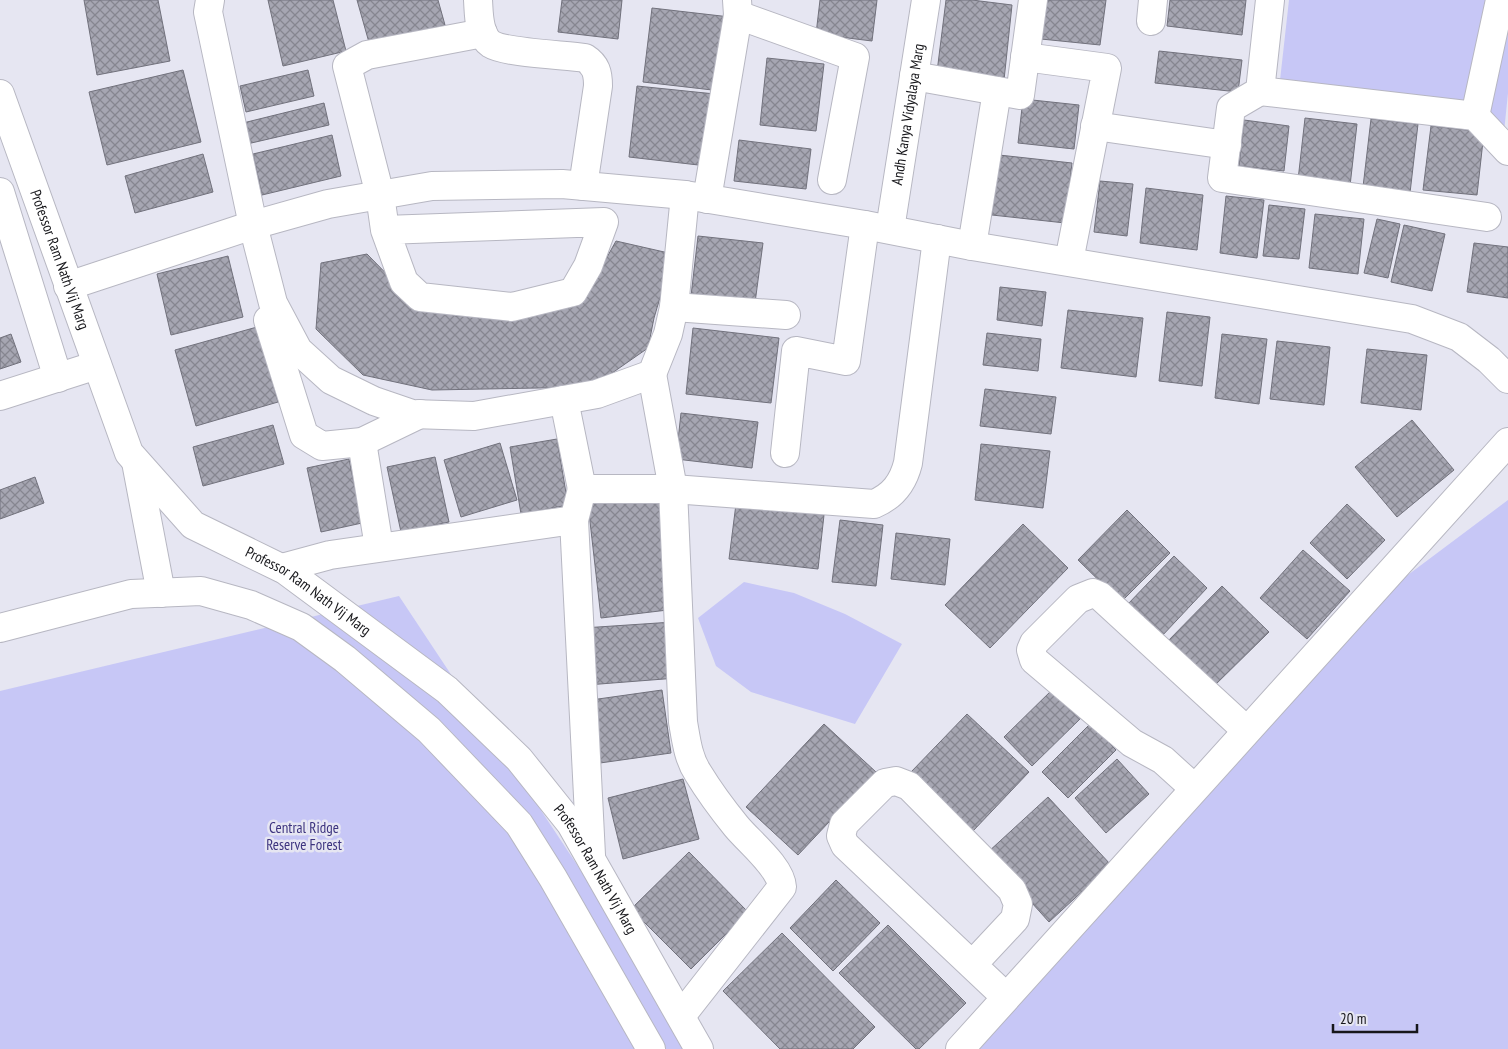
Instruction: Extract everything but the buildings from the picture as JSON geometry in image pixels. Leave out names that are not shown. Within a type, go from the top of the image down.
[{"type":"street","points":[[210,0],[208,12],[253,225],[273,303],[298,350],[331,380],[374,401],[412,414],[474,416],[596,394],[652,374]]},
{"type":"street","points":[[478,0],[482,33],[492,44],[508,48],[585,58],[594,64],[598,73],[598,86],[583,186]]},
{"type":"street","name":"Andh Kanya Vidyalaya Marg","points":[[785,452],[796,351],[846,361],[914,76],[926,0]]},
{"type":"street","points":[[914,76],[1020,95],[1033,0]]},
{"type":"street","points":[[1260,91],[1270,0]]},
{"type":"street","points":[[1475,116],[1500,0]]},
{"type":"street","points":[[681,1016],[782,887],[776,870],[736,825],[697,772],[687,748],[683,722],[673,489],[652,374],[668,334],[738,8],[855,57],[832,180]]},
{"type":"street","points":[[385,230],[604,222],[588,266],[573,292],[512,307],[420,297],[404,282],[385,230],[380,195],[347,66],[367,55],[482,33]]},
{"type":"street","points":[[1025,56],[1107,68],[1069,261]]},
{"type":"street","points":[[972,246],[997,91]]},
{"type":"street","points":[[1487,217],[1222,178],[1231,108],[1260,91],[1475,116],[1508,151]]},
{"type":"street","name":"Professor Ram Nath Vij Marg","points":[[0,94],[129,453],[193,525],[282,568],[446,690],[519,759],[571,824],[699,1049]]},
{"type":"street","points":[[1096,126],[1226,145]]},
{"type":"street","points":[[68,286],[253,225],[328,204],[432,186],[562,184],[696,197],[878,227],[972,246],[1412,319],[1459,337],[1489,360],[1508,379]]},
{"type":"street","points":[[0,192],[9,255],[58,378]]},
{"type":"street","points":[[582,489],[673,489],[874,504],[888,498],[904,480],[908,463],[936,239]]},
{"type":"street","points":[[674,307],[786,315]]},
{"type":"street","points":[[268,320],[304,435],[322,446],[362,442],[420,414]]},
{"type":"street","points":[[0,396],[97,365]]},
{"type":"street","points":[[564,400],[582,489],[574,520],[591,859]]},
{"type":"street","points":[[362,442],[379,547]]},
{"type":"street","points":[[960,1049],[1508,442]]},
{"type":"street","points":[[136,460],[161,593]]},
{"type":"street","points":[[282,568],[330,555],[574,520]]},
{"type":"street","points":[[0,628],[131,594],[201,591],[251,605],[301,627],[344,659],[429,730],[519,824],[553,878],[651,1049]]},
{"type":"street","points":[[1194,788],[1163,760],[1132,743],[1034,660],[1031,650],[1034,643],[1078,598],[1093,593],[1108,603],[1246,730]]},
{"type":"street","points":[[972,965],[1015,919],[1018,904],[1012,890],[909,786],[896,781],[885,783],[844,824],[841,836],[845,845],[972,965],[1006,997]]},
{"type":"green space","points":[[1289,0],[1508,0],[1508,93],[1504,132],[1277,107]]},
{"type":"green space","points":[[1508,500],[1508,1049],[946,1049],[1329,634]]},
{"type":"green space","points":[[744,582],[794,593],[845,614],[902,644],[855,724],[751,692],[716,666],[698,618]]},
{"type":"green space","name":"Central Ridge Reserve Forest","points":[[399,596],[699,1049],[0,1049],[0,691]]}]
